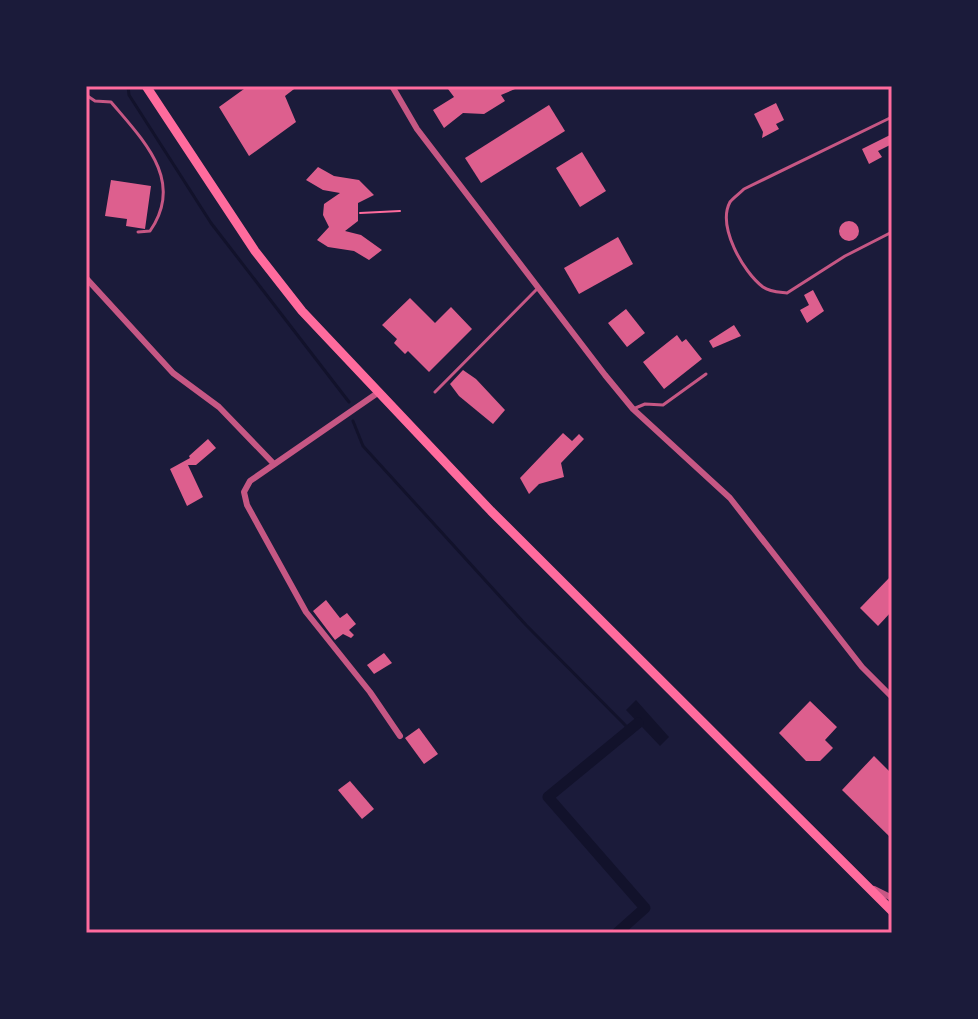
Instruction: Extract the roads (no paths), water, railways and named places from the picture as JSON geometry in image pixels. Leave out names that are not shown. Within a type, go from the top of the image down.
[{"type":"main road","points":[[146,86],[255,251],[302,311],[491,511],[892,911]]},
{"type":"street","points":[[392,86],[417,129],[633,409],[730,498],[862,667],[892,697]]},
{"type":"street","points":[[86,278],[173,373],[219,407],[274,464]]},
{"type":"street","points":[[379,392],[250,481],[244,492],[247,505],[306,612],[370,692],[400,736]]},
{"type":"street","points":[[867,885],[892,898]]},
{"type":"lane","points":[[86,95],[95,101],[111,102],[152,153],[164,180],[162,214],[150,231],[138,232]]},
{"type":"lane","points":[[892,117],[744,189],[730,203],[725,225],[748,270],[760,285],[767,290],[787,293],[845,256],[892,232]]},
{"type":"lane","points":[[435,392],[538,288]]},
{"type":"lane","points":[[633,409],[645,404],[663,405],[706,374]]},
{"type":"waterway","points":[[128,86],[129,95],[211,223],[349,402]]},
{"type":"waterway","points":[[353,421],[363,446],[526,625],[630,730]]},
{"type":"waterway","points":[[617,933],[645,908],[548,797],[638,723]]}]
